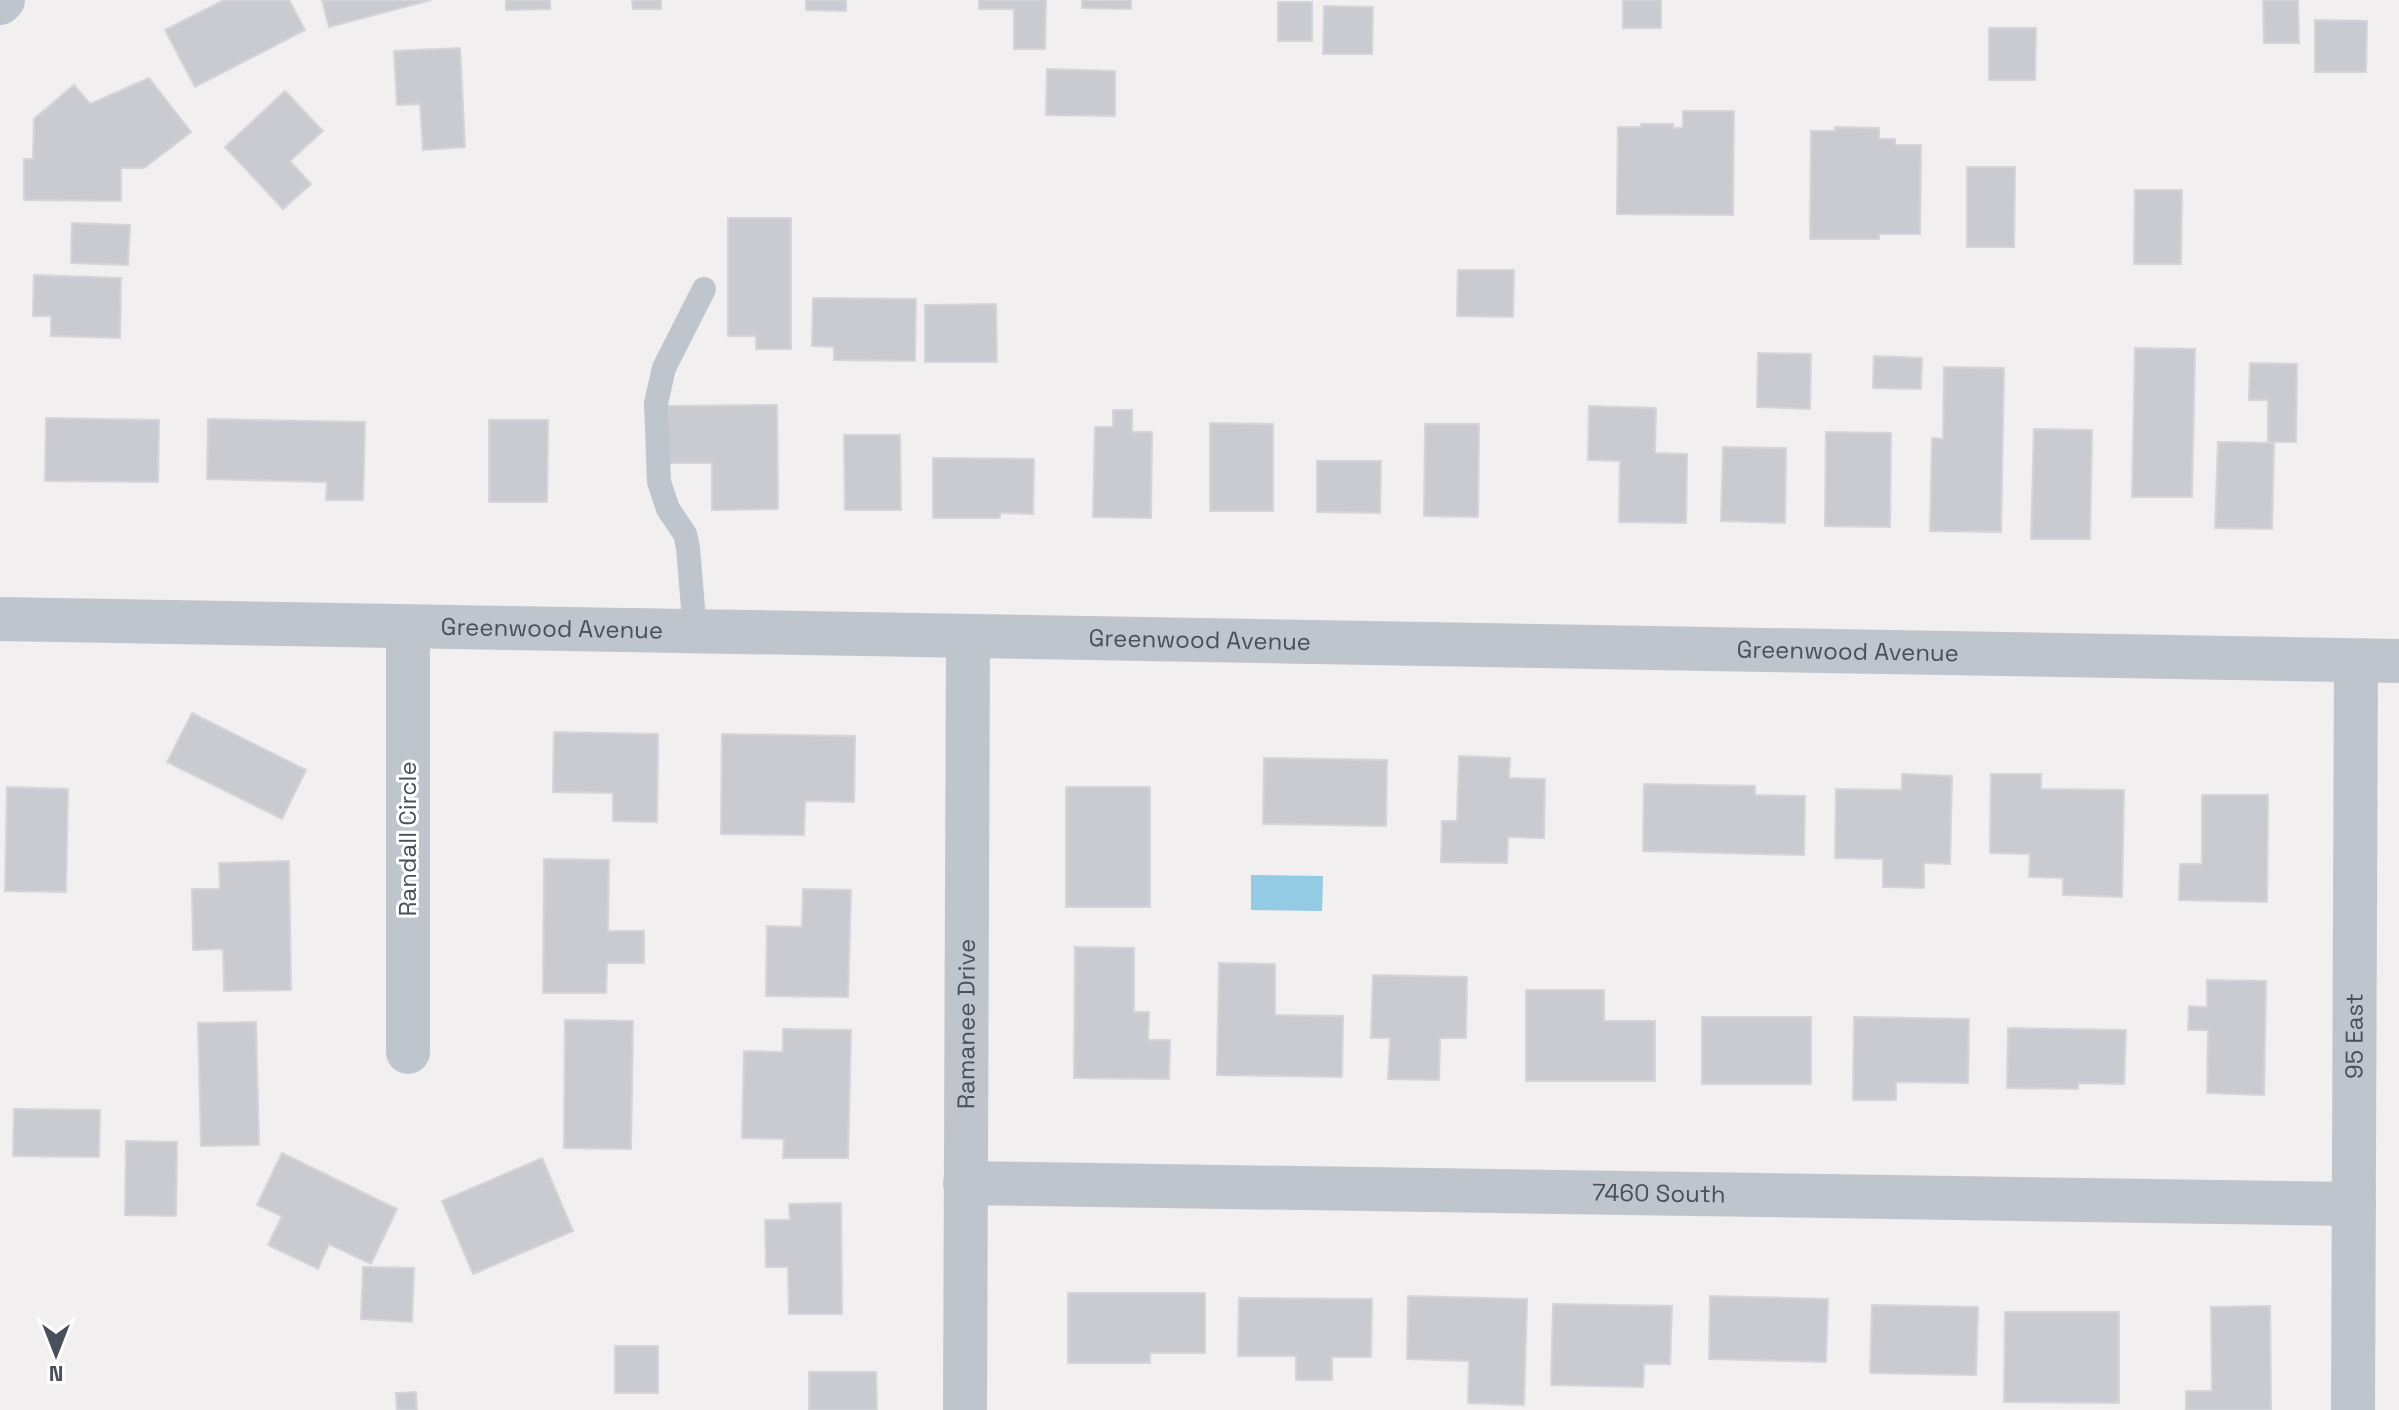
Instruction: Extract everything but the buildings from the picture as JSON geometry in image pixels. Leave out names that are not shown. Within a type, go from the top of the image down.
[{"type":"street","name":"Greenwood Avenue","points":[[0,619],[2399,661]]},
{"type":"street","name":"Randall Circle","points":[[408,627],[408,1052]]},
{"type":"street","name":"Ramanee Drive","points":[[965,1410],[968,638]]},
{"type":"street","name":"95 East","points":[[2353,1410],[2356,661]]},
{"type":"street","name":"7460 South","points":[[965,1183],[2354,1204]]},
{"type":"lane","points":[[695,632],[685,534],[668,509],[659,482],[656,403],[664,368],[704,289]]},
{"type":"water","points":[[1251,875],[1323,876],[1322,911],[1251,910]]}]
